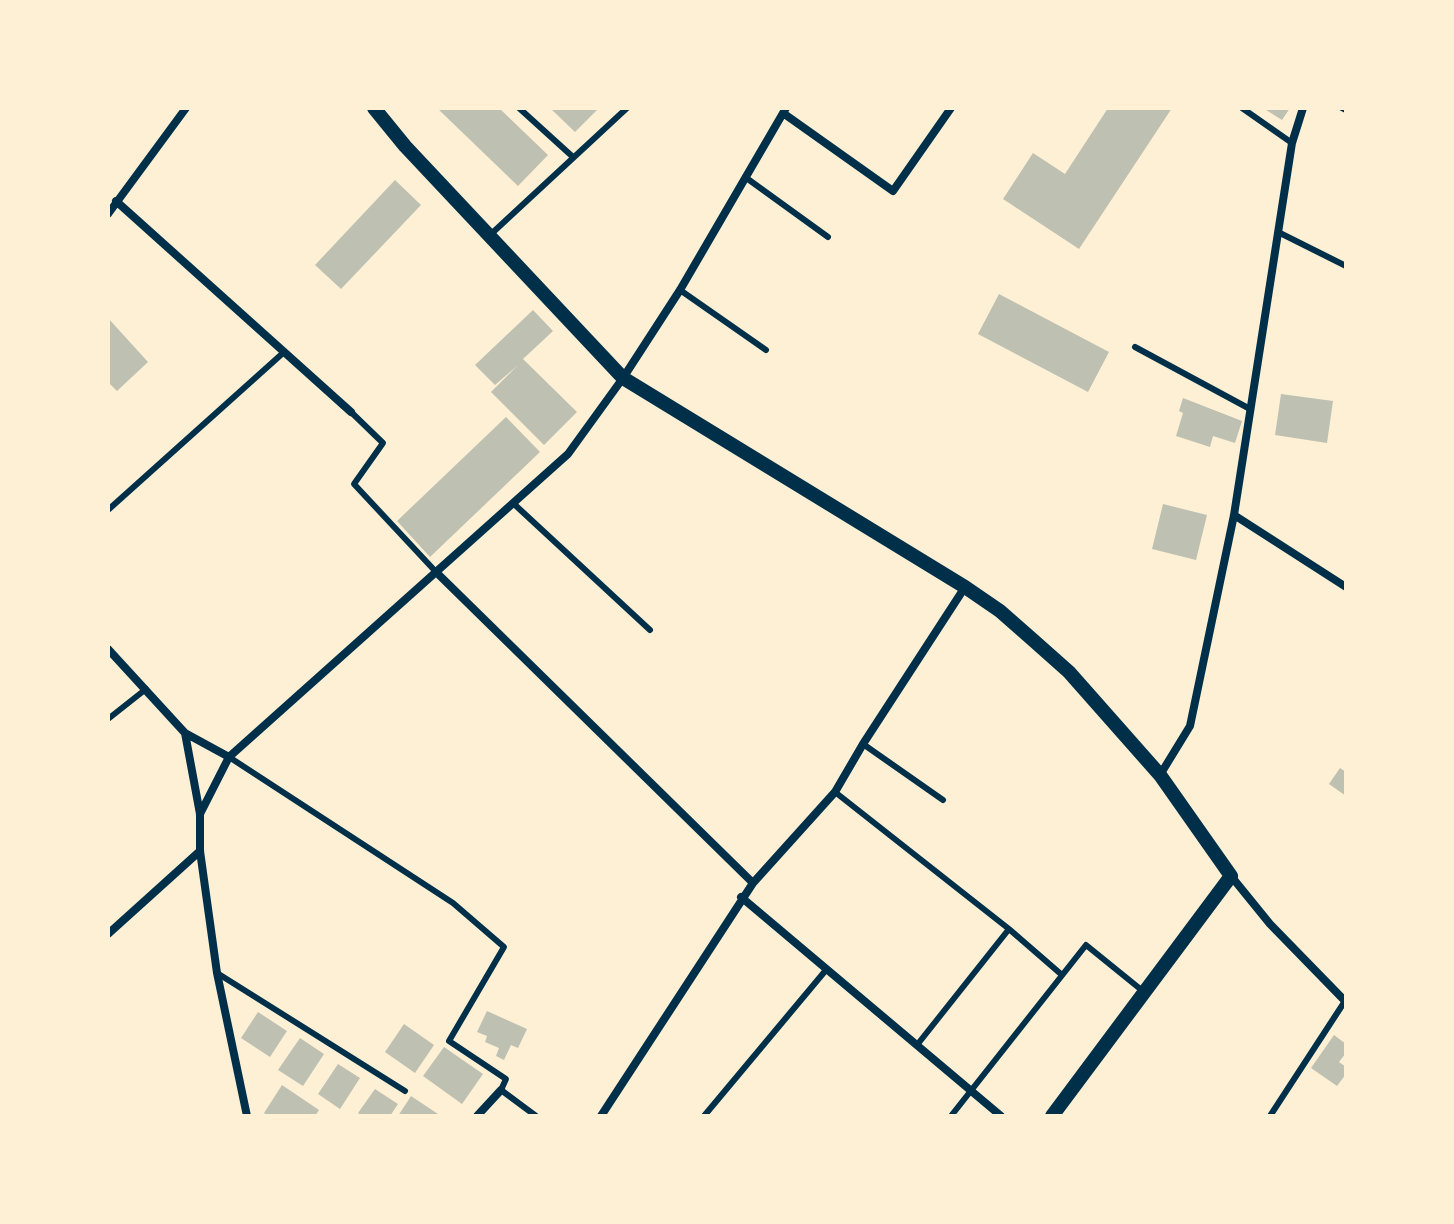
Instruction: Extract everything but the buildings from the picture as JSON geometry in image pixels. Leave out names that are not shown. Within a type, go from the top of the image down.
[{"type":"street","points":[[108,214],[186,108]]},
{"type":"street","points":[[374,108],[405,146],[623,378],[965,587],[1000,611],[1069,672],[1160,775],[1231,876],[1270,924],[1345,1002]]},
{"type":"street","points":[[200,814],[229,757],[568,454],[623,378],[680,290],[784,110],[893,191],[951,108]]},
{"type":"street","points":[[1160,775],[1190,726],[1234,515],[1292,143],[1303,108]]},
{"type":"street","points":[[116,201],[351,412]]},
{"type":"street","points":[[1234,515],[1346,587]]},
{"type":"street","points":[[437,573],[753,883]]},
{"type":"street","points":[[601,1116],[741,897],[835,792],[965,587]]},
{"type":"street","points":[[108,649],[185,733],[229,757]]},
{"type":"street","points":[[185,733],[200,814],[200,851],[217,973],[247,1116]]},
{"type":"street","points":[[108,934],[200,851]]},
{"type":"street","points":[[1052,1116],[1231,876]]},
{"type":"street","points":[[741,897],[1001,1116]]},
{"type":"street","points":[[477,1116],[501,1090]]},
{"type":"lane","points":[[519,108],[573,157]]},
{"type":"lane","points":[[490,235],[627,108]]},
{"type":"lane","points":[[1242,108],[1292,143]]},
{"type":"lane","points":[[745,177],[828,237]]},
{"type":"lane","points":[[1278,232],[1346,266]]},
{"type":"lane","points":[[680,290],[766,350]]},
{"type":"lane","points":[[1135,347],[1250,409]]},
{"type":"lane","points":[[108,510],[283,353]]},
{"type":"lane","points":[[351,412],[383,443],[354,484],[437,573]]},
{"type":"lane","points":[[514,504],[650,630]]},
{"type":"lane","points":[[108,719],[147,689]]},
{"type":"lane","points":[[863,744],[943,800]]},
{"type":"lane","points":[[229,757],[453,903],[504,947],[449,1041],[506,1079],[501,1090],[536,1116]]},
{"type":"lane","points":[[835,792],[1009,929],[1062,975]]},
{"type":"lane","points":[[917,1045],[1009,929]]},
{"type":"lane","points":[[951,1116],[1086,945],[1145,992]]},
{"type":"lane","points":[[704,1116],[826,970]]},
{"type":"lane","points":[[217,973],[405,1091]]},
{"type":"lane","points":[[1270,1116],[1345,1002]]}]
